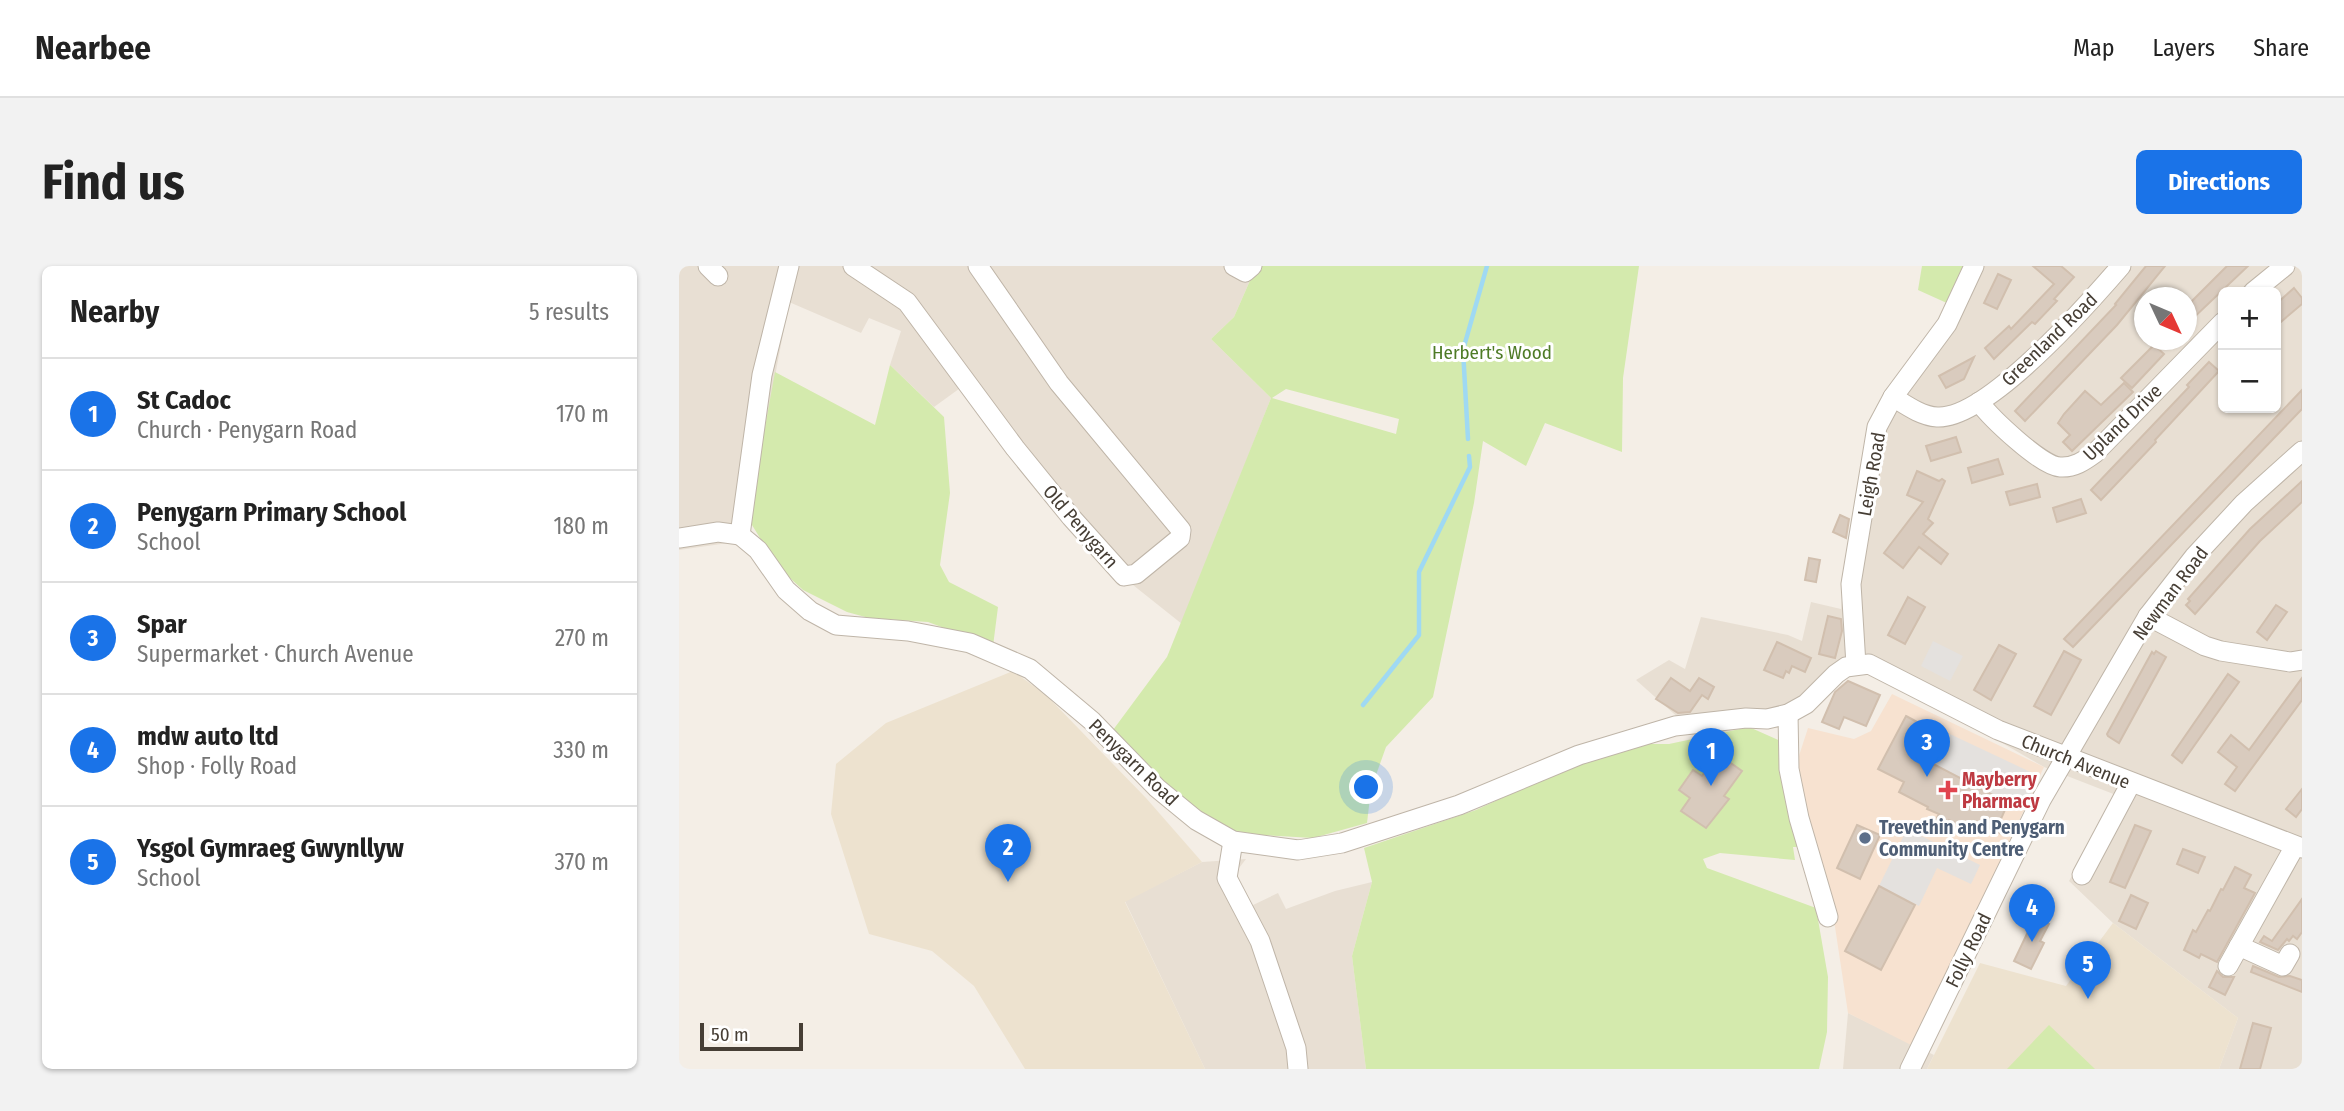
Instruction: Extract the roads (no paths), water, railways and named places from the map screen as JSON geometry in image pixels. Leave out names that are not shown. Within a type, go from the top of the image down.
[{"type":"street","points":[[679,538],[718,532],[740,535],[762,375],[789,266]]},
{"type":"street","name":"Old Penygarn","points":[[853,266],[907,302],[1015,448],[1071,517],[1124,576],[1136,575],[1179,538],[1181,530],[1059,383],[978,266]]},
{"type":"street","points":[[1234,266],[1245,272],[1252,266]]},
{"type":"street","name":"Leigh Road","points":[[1856,665],[1851,584],[1877,427],[1893,397],[1947,324],[1974,266]]},
{"type":"street","name":"Greenland Road","points":[[1893,397],[1911,408],[1937,417],[1979,402],[2021,370],[2064,330],[2121,266]]},
{"type":"street","points":[[2259,287],[2285,266]]},
{"type":"street","name":"Upland Drive","points":[[1979,402],[1999,424],[2048,464],[2071,466],[2083,462],[2095,453],[2218,327]]},
{"type":"street","name":"Newman Road","points":[[2065,757],[2148,615],[2194,557],[2244,503],[2302,451]]},
{"type":"street","name":"Penygarn Road","points":[[740,535],[758,550],[786,590],[810,611],[836,625],[908,631],[970,643],[1030,669],[1092,721],[1157,788],[1196,820],[1233,841],[1297,850],[1342,844],[1459,805],[1579,755],[1675,726],[1746,718],[1767,719],[1788,714],[1806,704],[1836,674],[1856,665]]},
{"type":"street","points":[[2148,615],[2205,646],[2221,651],[2290,662],[2302,660]]},
{"type":"street","name":"Church Avenue","points":[[1856,665],[1869,664],[1998,730],[2298,847]]},
{"type":"street","points":[[1788,714],[1789,769],[1799,818],[1828,917]]},
{"type":"street","name":"Folly Road","points":[[1910,1069],[2041,800],[2065,757]]},
{"type":"street","points":[[2082,875],[2131,783]]},
{"type":"street","points":[[1233,841],[1227,878],[1260,941],[1296,1048],[1298,1069]]},
{"type":"street","points":[[2228,966],[2298,847]]},
{"type":"street","points":[[2239,946],[2283,966],[2290,954]]},
{"type":"waterway","points":[[1468,439],[1463,350],[1487,266]]},
{"type":"waterway","points":[[1363,705],[1419,635],[1419,572],[1470,467],[1469,456]]},
{"type":"place","name":"Spar","points":[[1927,777]]},
{"type":"place","name":"St Cadoc","points":[[1711,786]]},
{"type":"place","name":"Mayberry Pharmacy","points":[[1948,790]]},
{"type":"place","name":"Trevethin and Penygarn Community Centre","points":[[1865,838]]},
{"type":"place","name":"Penygarn Primary School","points":[[1008,882]]},
{"type":"place","name":"mdw auto ltd","points":[[2032,942]]},
{"type":"place","name":"Ysgol Gymraeg Gwynllyw","points":[[2088,999]]},
{"type":"park label","name":"Herbert's Wood","points":[[1492,352]]}]
